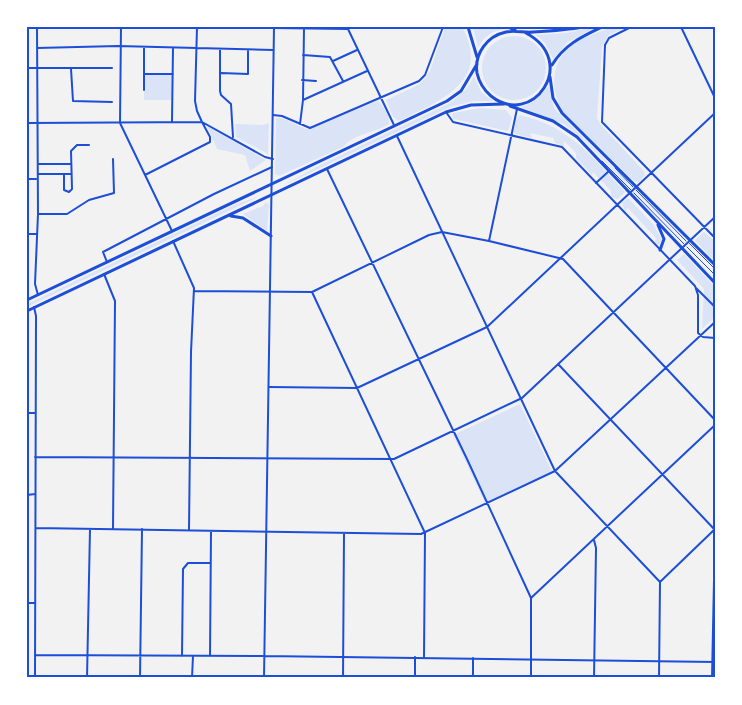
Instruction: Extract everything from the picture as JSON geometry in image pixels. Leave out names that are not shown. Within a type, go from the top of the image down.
[{"type":"main road","points":[[468,27],[478,59]]},
{"type":"main road","points":[[27,311],[446,112],[471,105],[521,104],[531,100],[540,94],[546,85],[551,67],[549,56],[544,46],[536,38],[508,27]]},
{"type":"main road","points":[[526,33],[583,27]]},
{"type":"main road","points":[[551,67],[572,41],[602,27]]},
{"type":"main road","points":[[517,31],[507,31],[488,41],[477,64],[477,72],[483,88],[488,94],[506,104],[561,125],[584,143],[609,171],[633,190],[657,223],[715,284]]},
{"type":"main road","points":[[27,300],[456,96],[466,85],[477,64]]},
{"type":"main road","points":[[550,75],[558,108],[633,190],[715,267]]},
{"type":"main road","points":[[229,216],[243,218],[271,236]]},
{"type":"main road","points":[[657,223],[664,238],[660,250]]},
{"type":"street","points":[[37,27],[38,214],[35,284],[38,295]]},
{"type":"street","points":[[121,27],[120,123],[172,231]]},
{"type":"street","points":[[145,175],[210,142],[210,137],[197,111],[195,100],[196,27]]},
{"type":"street","points":[[273,115],[282,116],[310,128],[423,77],[443,27]]},
{"type":"street","points":[[552,31],[560,27]]},
{"type":"street","points":[[631,27],[606,42],[602,122],[715,238]]},
{"type":"street","points":[[681,27],[715,98]]},
{"type":"street","points":[[264,678],[274,28],[349,28],[357,50],[394,125]]},
{"type":"street","points":[[300,124],[303,100],[304,28]]},
{"type":"street","points":[[37,48],[273,50]]},
{"type":"street","points":[[144,48],[144,90]]},
{"type":"street","points":[[172,120],[174,48]]},
{"type":"street","points":[[220,49],[221,95],[231,104],[233,139]]},
{"type":"street","points":[[220,73],[248,74],[248,50]]},
{"type":"street","points":[[333,61],[357,50]]},
{"type":"street","points":[[303,55],[327,56],[333,61],[343,82]]},
{"type":"street","points":[[27,68],[112,68]]},
{"type":"street","points":[[71,69],[73,101],[112,102]]},
{"type":"street","points":[[303,100],[367,71]]},
{"type":"street","points":[[144,74],[173,74]]},
{"type":"street","points":[[302,80],[316,81]]},
{"type":"street","points":[[489,241],[517,109]]},
{"type":"street","points":[[446,112],[453,122],[562,147],[715,307]]},
{"type":"street","points":[[269,387],[357,388],[488,327],[715,113]]},
{"type":"street","points":[[27,123],[120,123],[172,120],[202,122],[273,159]]},
{"type":"street","points":[[397,136],[555,471],[660,582],[659,678]]},
{"type":"street","points":[[64,174],[64,190],[68,193],[72,190],[71,151],[74,146],[88,145]]},
{"type":"street","points":[[38,214],[67,214],[89,200],[114,193],[113,159]]},
{"type":"street","points":[[37,164],[71,164]]},
{"type":"street","points":[[107,262],[103,252],[272,167]]},
{"type":"street","points":[[327,169],[531,598],[531,678]]},
{"type":"street","points":[[596,183],[609,171]]},
{"type":"street","points":[[37,174],[71,174]]},
{"type":"street","points":[[27,179],[37,179]]},
{"type":"street","points":[[35,457],[391,460],[522,398],[715,217]]},
{"type":"street","points":[[194,291],[312,292],[429,235],[442,232],[561,257],[715,420]]},
{"type":"street","points":[[27,234],[37,234]]},
{"type":"street","points":[[173,241],[192,280],[194,291],[189,530]]},
{"type":"street","points":[[104,274],[115,301],[113,529]]},
{"type":"street","points":[[695,286],[698,295],[700,336]]},
{"type":"street","points":[[312,292],[425,533],[424,657]]},
{"type":"street","points":[[34,307],[36,316],[35,678]]},
{"type":"street","points":[[36,528],[418,535],[425,533],[555,471],[715,322]]},
{"type":"street","points":[[700,336],[715,338]]},
{"type":"street","points":[[558,364],[715,530],[712,678]]},
{"type":"street","points":[[27,413],[35,413]]},
{"type":"street","points":[[531,598],[715,425]]},
{"type":"street","points":[[27,495],[35,494]]},
{"type":"street","points":[[87,678],[90,529]]},
{"type":"street","points":[[140,678],[142,529]]},
{"type":"street","points":[[660,582],[715,530]]},
{"type":"street","points":[[210,656],[211,531]]},
{"type":"street","points":[[343,678],[344,533]]},
{"type":"street","points":[[594,540],[596,548],[594,678]]},
{"type":"street","points":[[182,656],[183,569],[188,563],[210,563]]},
{"type":"street","points":[[27,603],[35,603]]},
{"type":"street","points":[[35,655],[343,656],[714,662]]},
{"type":"street","points":[[192,656],[192,678]]},
{"type":"street","points":[[415,657],[415,678]]},
{"type":"street","points":[[473,658],[473,678]]},
{"type":"lane","points":[[584,143],[688,243],[715,274]]},
{"type":"shaded area","points":[[445,27],[462,27],[470,46],[471,62],[466,76],[444,97],[399,121],[393,117],[386,100],[420,84],[430,71]]},
{"type":"shaded area","points":[[473,27],[506,29],[489,34],[478,48]]},
{"type":"shaded area","points":[[597,27],[568,42],[553,59],[545,43],[536,35],[567,33]]},
{"type":"shaded area","points":[[610,27],[626,27],[609,35],[602,47],[597,118],[644,171],[645,175],[639,182],[634,181],[565,115],[555,88],[555,70],[564,53],[580,40]]},
{"type":"shaded area","points":[[508,36],[520,36],[537,45],[544,56],[546,68],[544,80],[537,91],[520,100],[508,100],[496,95],[487,86],[482,74],[482,62],[487,50],[496,41]]},
{"type":"shaded area","points":[[144,74],[173,74],[172,100],[144,100]]},
{"type":"shaded area","points":[[474,76],[481,92],[493,101],[474,101],[450,107],[282,186],[318,166],[448,104],[464,92]]},
{"type":"shaded area","points":[[549,86],[554,108],[627,184],[585,141],[564,124],[521,107],[533,102]]},
{"type":"shaded area","points":[[378,101],[389,118],[389,124],[359,136],[343,147],[279,176],[275,174],[276,118],[282,118],[306,129]]},
{"type":"shaded area","points":[[480,108],[506,110],[512,118],[508,131],[452,117],[453,113]]},
{"type":"shaded area","points":[[520,115],[538,120],[567,135],[579,144],[625,192],[618,199],[611,197],[611,191],[576,158],[576,153],[564,141],[564,146],[555,143],[553,138],[530,133],[532,138],[516,134],[514,132],[516,119]]},
{"type":"shaded area","points":[[269,123],[268,154],[236,137],[235,124],[263,125]]},
{"type":"shaded area","points":[[207,126],[266,160],[250,171],[245,155],[217,149]]},
{"type":"shaded area","points":[[257,197],[27,307],[27,304],[236,204]]},
{"type":"shaded area","points":[[628,198],[653,224],[661,238],[660,245],[655,243],[656,238],[628,208],[625,211],[622,203]]},
{"type":"shaded area","points":[[266,202],[269,205],[267,231],[243,214],[263,206]]},
{"type":"shaded area","points":[[704,232],[715,241],[715,262],[695,240]]},
{"type":"shaded area","points":[[684,254],[715,287],[715,317],[702,329],[704,289],[677,260]]},
{"type":"shaded area","points":[[520,404],[552,471],[485,503],[453,435]]}]
